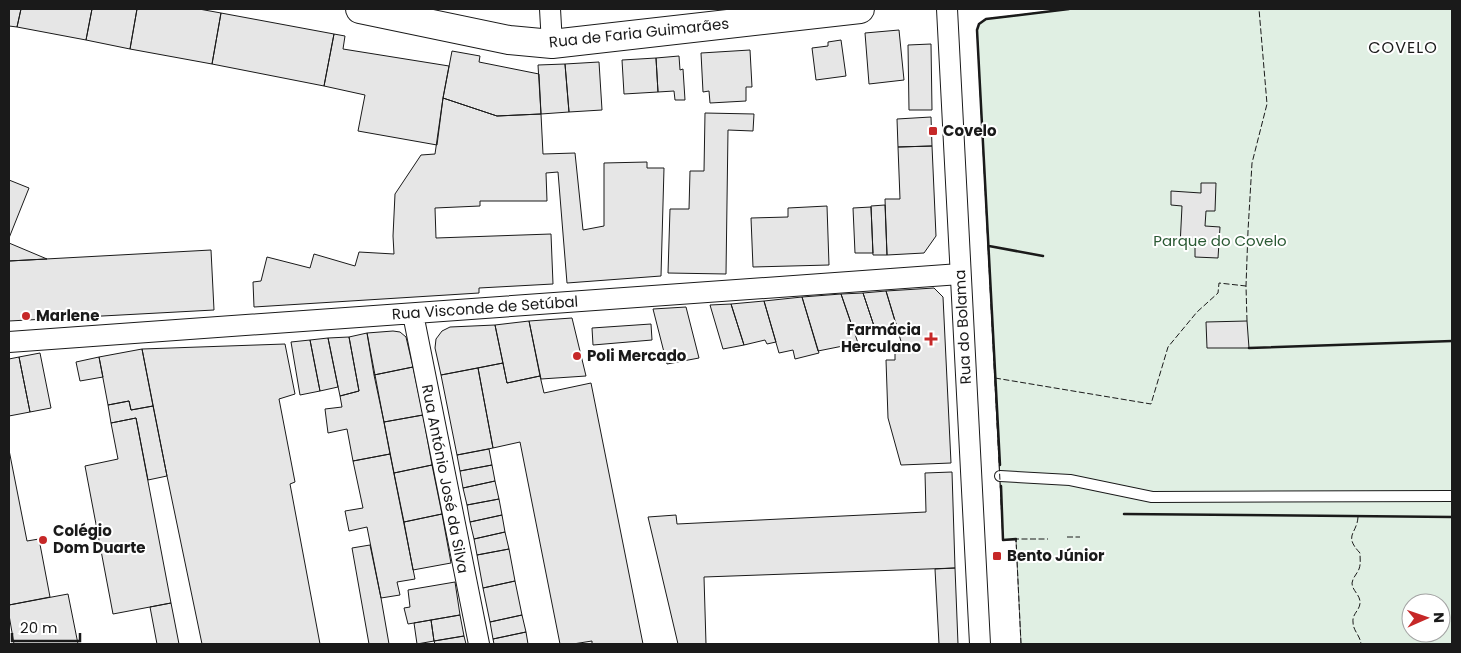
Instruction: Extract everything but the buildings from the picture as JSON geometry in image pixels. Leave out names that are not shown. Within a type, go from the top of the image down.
[{"type":"main road","name":"Rua de Faria Guimarães","points":[[360,9],[509,40],[552,44],[860,9]]},
{"type":"street","points":[[550,9],[552,44]]},
{"type":"street","name":"Rua do Bolama","points":[[947,9],[980,644]]},
{"type":"street","name":"Rua Visconde de Setúbal","points":[[9,342],[960,274]]},
{"type":"street","name":"Rua António José da Silva","points":[[413,314],[479,644]]},
{"type":"lane","points":[[1000,476],[1070,480],[1152,497],[1452,496]]},
{"type":"green space","name":"Parque do Covelo","points":[[1069,9],[1452,9],[1452,644],[1021,644],[1016,540],[1003,540],[977,30],[979,24],[986,19]]},
{"type":"fence","points":[[1021,644],[1016,539],[1003,540],[977,30],[979,24],[986,19],[1069,9]]},
{"type":"fence","points":[[1247,321],[1246,286],[1252,163],[1267,104],[1259,9]]},
{"type":"fence","points":[[995,378],[1151,404],[1168,347],[1197,312],[1218,293],[1219,283],[1246,286]]},
{"type":"fence","points":[[1358,517],[1352,535],[1352,542],[1360,553],[1360,563],[1352,583],[1360,601],[1353,622],[1361,644]]},
{"type":"fence","points":[[1067,537],[1080,537]]},
{"type":"fence","points":[[1016,542],[1016,539],[1048,539]]},
{"type":"wall","points":[[1000,465],[977,30],[979,24],[986,19],[1069,9]]},
{"type":"wall","points":[[989,246],[1043,256]]},
{"type":"wall","points":[[1249,348],[1452,341]]},
{"type":"wall","points":[[1001,486],[1003,540],[1016,539]]},
{"type":"wall","points":[[1124,514],[1452,517]]},
{"type":"place","name":"Covelo","points":[[933,131]]},
{"type":"place","name":"Marlene","points":[[26,316]]},
{"type":"place","name":"Farmácia Herculano","points":[[931,339]]},
{"type":"place","name":"Poli Mercado","points":[[577,356]]},
{"type":"place","name":"Colégio Dom Duarte","points":[[43,540]]},
{"type":"place","name":"Bento Júnior","points":[[997,556]]},
{"type":"district","name":"COVELO","points":[[1403,47]]}]
